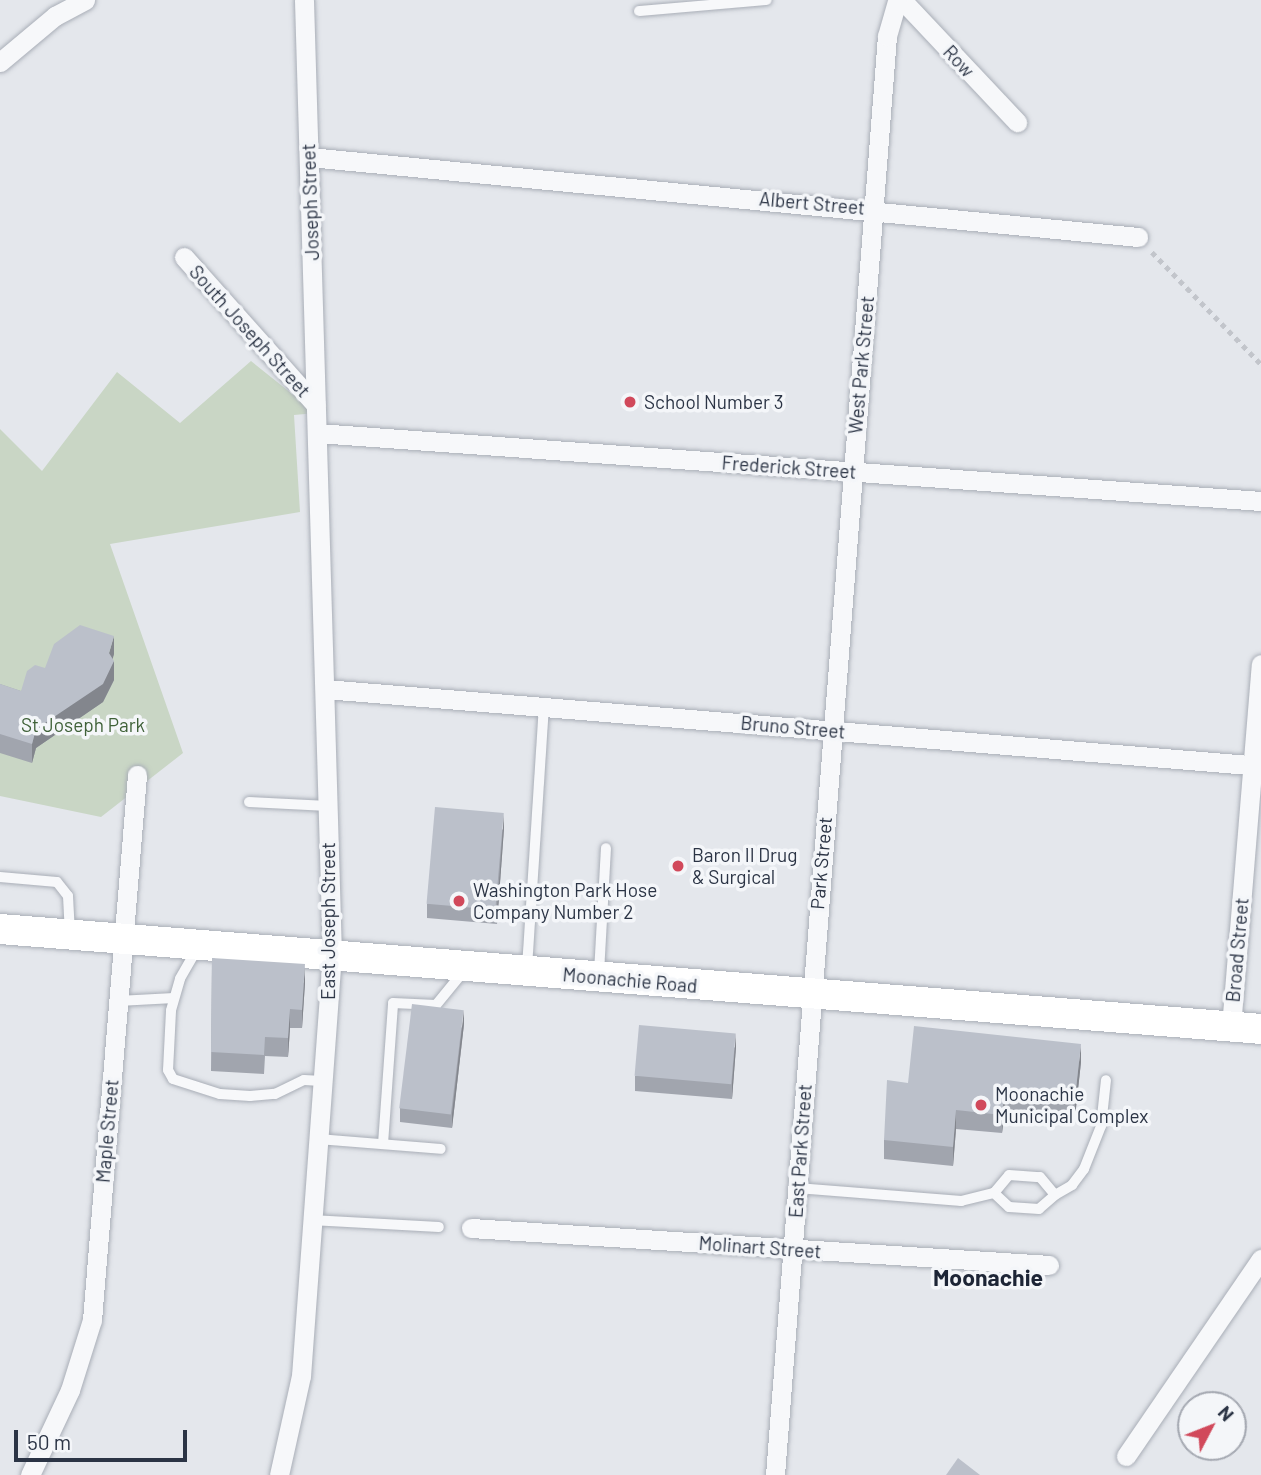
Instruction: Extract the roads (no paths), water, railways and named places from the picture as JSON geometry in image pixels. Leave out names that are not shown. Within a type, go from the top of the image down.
[{"type":"main road","name":"Moonachie Road","points":[[0,929],[1261,1030]]},
{"type":"street","points":[[0,62],[55,16],[85,0]]},
{"type":"street","name":"Joseph Street","points":[[304,0],[316,405]]},
{"type":"street","name":"Row","points":[[899,0],[1017,122]]},
{"type":"street","name":"West Park Street","points":[[831,731],[887,36],[899,0]]},
{"type":"street","name":"Albert Street","points":[[309,157],[873,209],[1138,237]]},
{"type":"street","name":"South Joseph Street","points":[[184,257],[316,405]]},
{"type":"street","name":"East Joseph Street","points":[[279,1475],[301,1377],[332,955],[316,405]]},
{"type":"street","name":"Frederick Street","points":[[317,433],[1261,501]]},
{"type":"street","name":"Broad Street","points":[[1231,1027],[1257,766],[1261,664]]},
{"type":"street","name":"Bruno Street","points":[[325,689],[1257,766]]},
{"type":"street","name":"Park Street","points":[[811,995],[831,731]]},
{"type":"street","name":"Maple Street","points":[[30,1475],[79,1368],[92,1320],[137,775]]},
{"type":"street","name":"East Park Street","points":[[775,1475],[811,995]]},
{"type":"street","name":"Molinart Street","points":[[471,1228],[1049,1265]]},
{"type":"street","points":[[1126,1456],[1261,1259]]},
{"type":"lane","points":[[639,11],[767,0]]},
{"type":"lane","points":[[527,971],[544,707]]},
{"type":"lane","points":[[249,802],[328,806]]},
{"type":"lane","points":[[599,977],[606,848]]},
{"type":"lane","points":[[0,877],[57,882],[68,896],[71,935]]},
{"type":"lane","points":[[198,945],[174,998],[168,1070],[183,1085],[250,1096],[275,1094],[304,1080],[322,1081]]},
{"type":"lane","points":[[383,1144],[393,1003],[436,1004],[468,966]]},
{"type":"lane","points":[[118,1001],[174,998]]},
{"type":"lane","points":[[995,1193],[1009,1207],[1039,1209],[1072,1185],[1084,1169],[1101,1126],[1106,1080]]},
{"type":"lane","points":[[317,1139],[441,1149]]},
{"type":"lane","points":[[797,1188],[961,1201],[995,1193],[1009,1175],[1040,1177],[1055,1195]]},
{"type":"lane","points":[[311,1220],[439,1227]]},
{"type":"place","name":"School Number 3","points":[[630,402]]},
{"type":"place","name":"Baron II Drug & Surgical","points":[[678,866]]},
{"type":"place","name":"Washington Park Hose Company Number 2","points":[[459,901]]},
{"type":"place","name":"Moonachie Municipal Complex","points":[[981,1105]]},
{"type":"district","name":"Moonachie","points":[[988,1277]]},
{"type":"park label","name":"St Joseph Park","points":[[83,725]]}]
